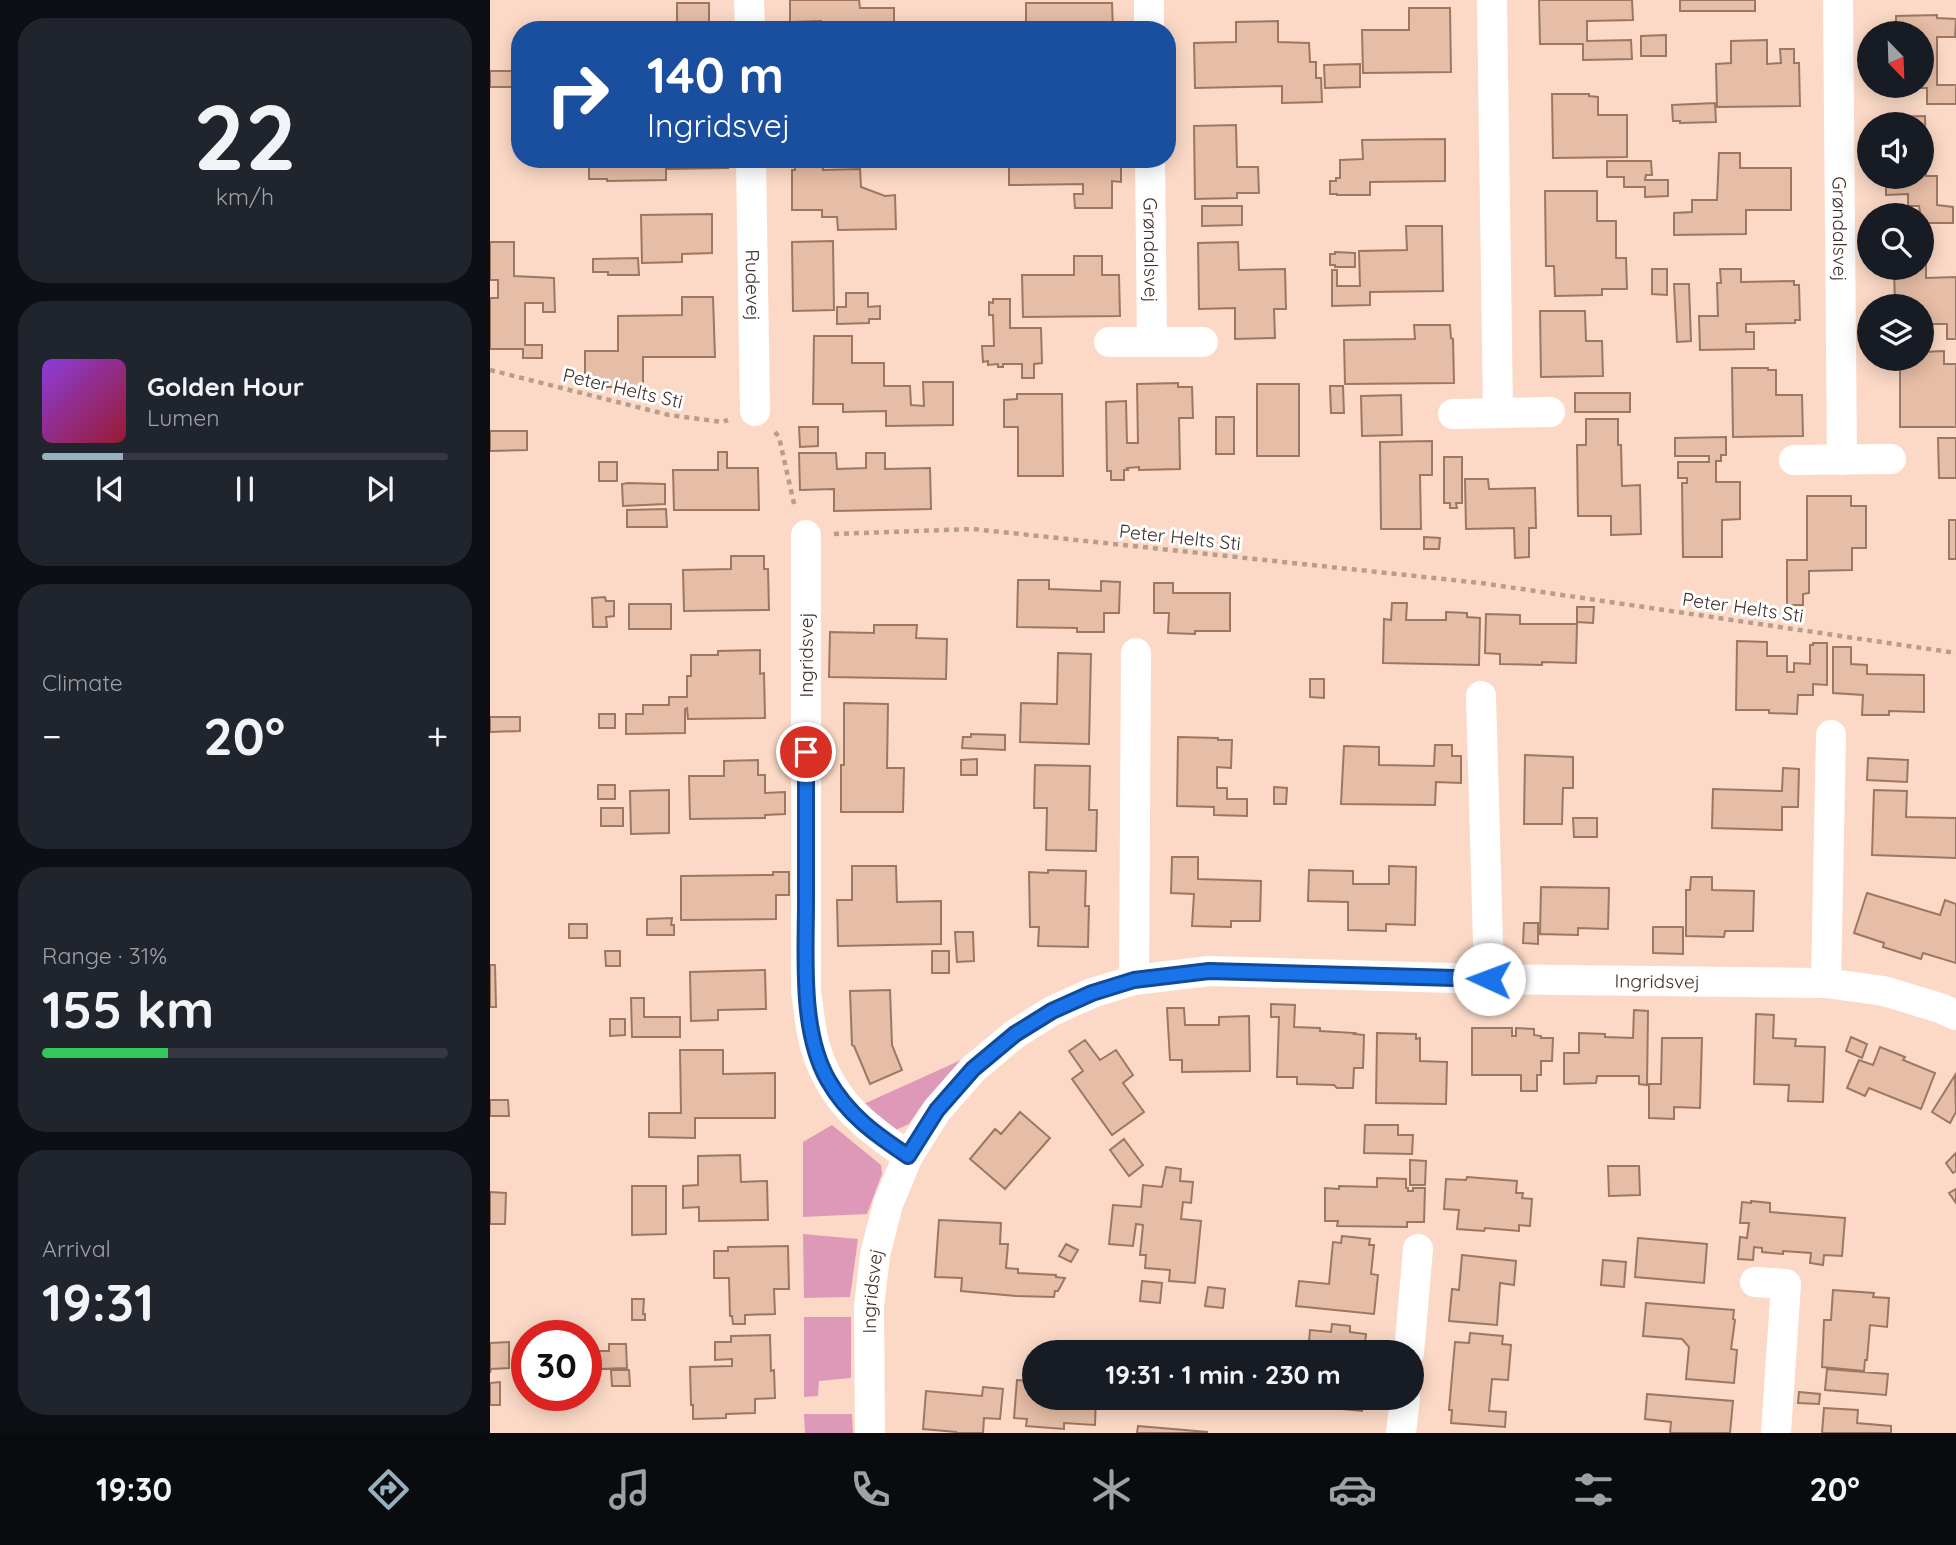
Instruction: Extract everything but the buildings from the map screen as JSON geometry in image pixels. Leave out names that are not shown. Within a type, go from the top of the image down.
[{"type":"street","points":[[749,0],[750,21]]},
{"type":"street","points":[[1149,0],[1149,21]]},
{"type":"street","points":[[1492,0],[1498,413]]},
{"type":"street","name":"Grøndalsvej","points":[[1838,0],[1842,460]]},
{"type":"street","name":"Rudevej","points":[[751,168],[755,411]]},
{"type":"street","name":"Grøndalsvej","points":[[1150,168],[1152,342]]},
{"type":"street","points":[[1109,342],[1203,342]]},
{"type":"street","points":[[1453,414],[1550,412]]},
{"type":"street","points":[[1794,460],[1891,459]]},
{"type":"street","name":"Ingridsvej","points":[[806,535],[806,992],[814,1045],[827,1078],[849,1110],[872,1132],[908,1156]]},
{"type":"street","points":[[1134,980],[1136,653]]},
{"type":"street","points":[[1481,696],[1489,979]]},
{"type":"street","points":[[1826,983],[1831,735]]},
{"type":"street","name":"Ingridsvej","points":[[870,1433],[869,1307],[875,1255],[887,1204],[908,1156],[937,1110],[973,1069],[1015,1034],[1052,1011],[1092,993],[1134,980],[1209,971],[1489,979],[1826,983],[1884,990],[1956,1015]]},
{"type":"street","points":[[1410,1340],[1418,1249]]},
{"type":"street","points":[[1755,1282],[1786,1284],[1776,1433]]},
{"type":"street","points":[[1401,1433],[1404,1410]]},
{"type":"path","name":"Peter Helts Sti","points":[[490,370],[669,415],[722,422],[755,411]]},
{"type":"path","points":[[755,411],[779,437],[795,508],[806,535]]},
{"type":"path","name":"Peter Helts Sti","points":[[806,535],[987,530],[1481,583],[1956,653]]},
{"type":"shaded area","points":[[961,1060],[909,1124],[896,1130],[857,1107]]},
{"type":"shaded area","points":[[832,1125],[881,1165],[882,1174],[867,1214],[803,1217],[803,1142]]},
{"type":"shaded area","points":[[803,1234],[858,1239],[850,1297],[804,1298]]},
{"type":"shaded area","points":[[804,1317],[851,1317],[851,1378],[819,1381],[818,1396],[804,1397]]},
{"type":"shaded area","points":[[804,1414],[852,1414],[853,1433],[805,1433]]},
{"type":"route","points":[[806,752],[806,992],[814,1045],[827,1078],[849,1110],[872,1132],[908,1156],[937,1110],[973,1069],[1015,1034],[1052,1011],[1092,993],[1134,980],[1209,971],[1489,979]]}]
